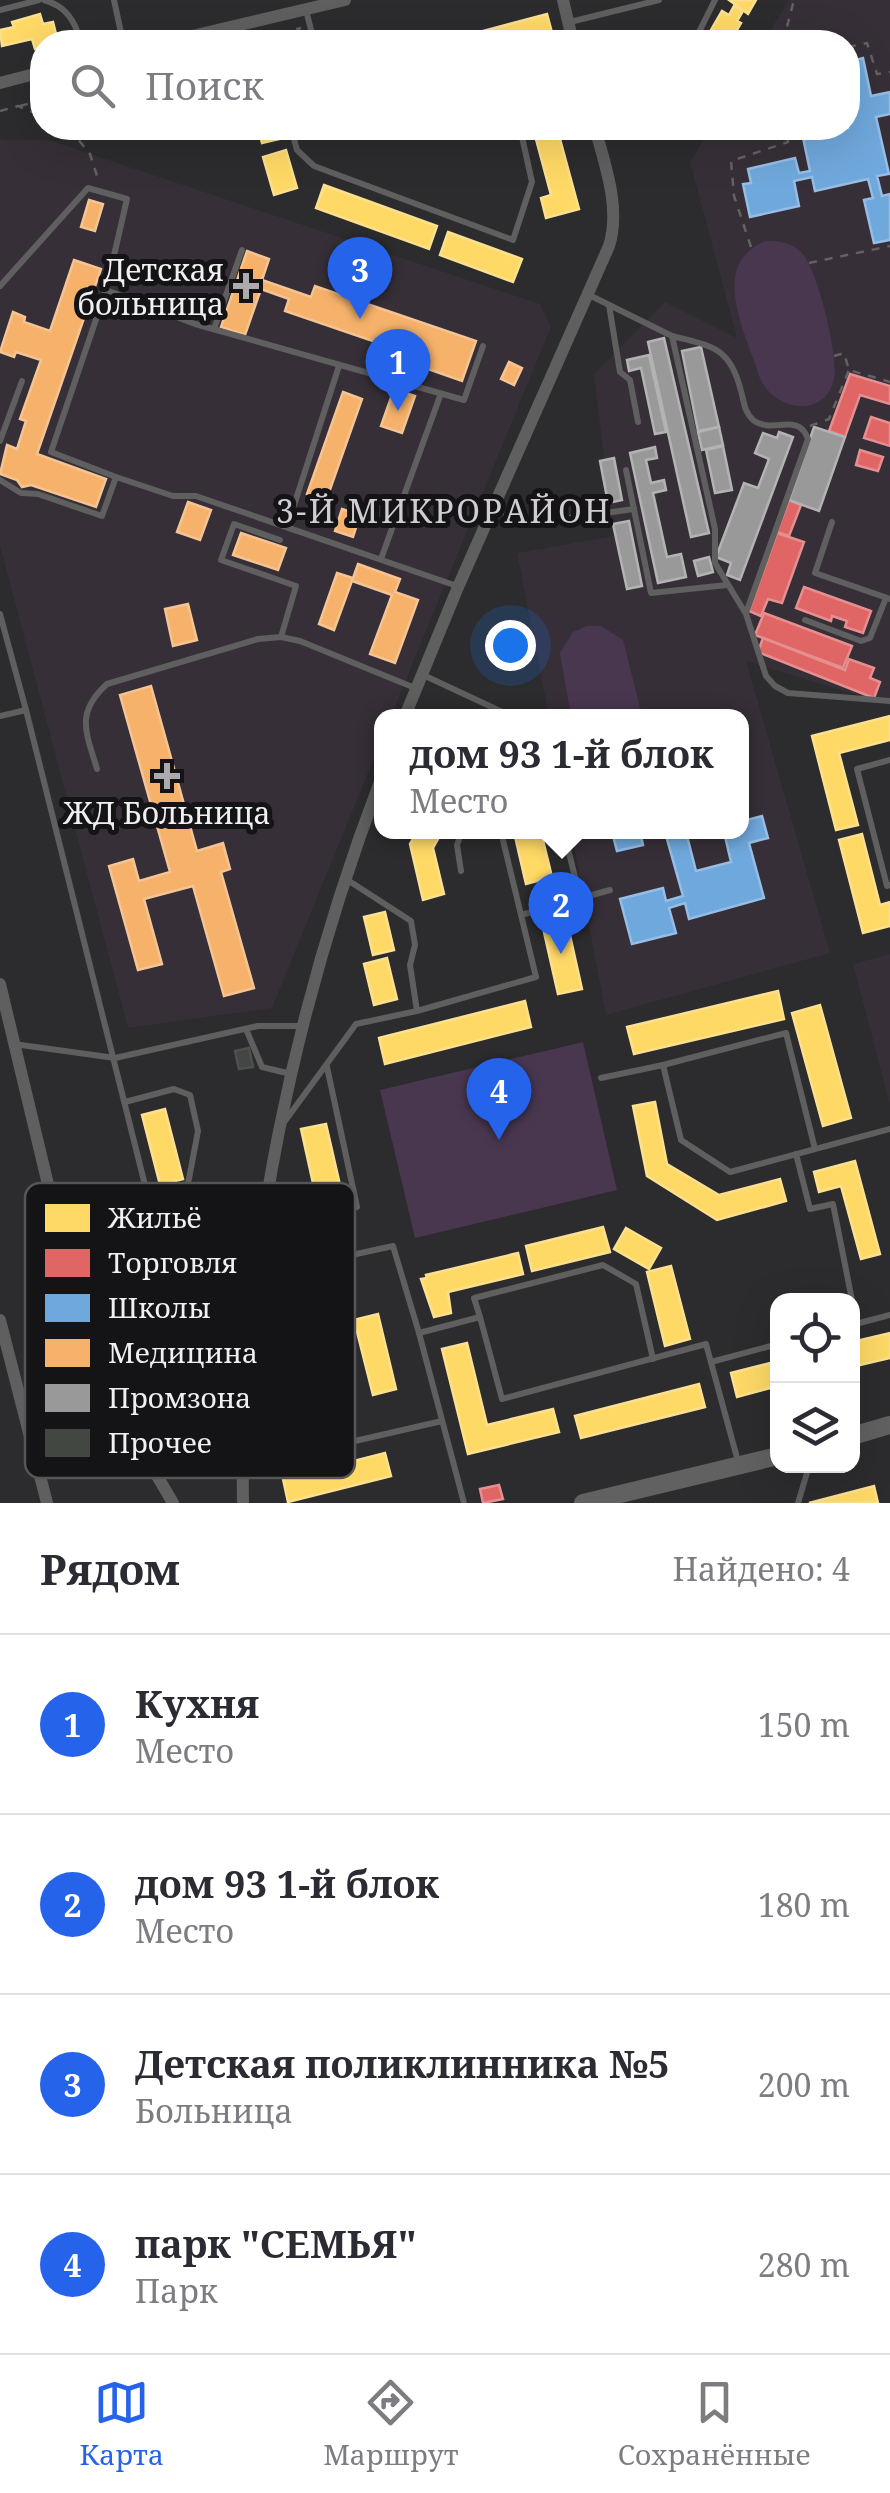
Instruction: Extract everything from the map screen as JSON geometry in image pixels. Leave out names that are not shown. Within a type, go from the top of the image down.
[{"type":"main road","points":[[860,1434],[890,1425]]},
{"type":"main road","points":[[583,1503],[645,1496],[770,1458]]},
{"type":"street","points":[[218,30],[345,0]]},
{"type":"street","points":[[563,0],[570,30]]},
{"type":"street","points":[[0,82],[30,75]]},
{"type":"street","points":[[408,709],[608,246],[614,220],[598,140]]},
{"type":"street","points":[[271,1183],[302,1026],[345,879],[374,799]]},
{"type":"street","points":[[0,984],[7,1043],[44,1183]]},
{"type":"street","points":[[0,1320],[25,1417]]},
{"type":"street","points":[[41,1478],[47,1503]]},
{"type":"street","points":[[158,1478],[173,1503]]},
{"type":"street","points":[[243,1503],[244,1478]]},
{"type":"lane","points":[[0,10],[41,0],[60,4],[78,30]]},
{"type":"lane","points":[[114,0],[120,30]]},
{"type":"lane","points":[[568,22],[659,0]]},
{"type":"lane","points":[[700,30],[715,0]]},
{"type":"lane","points":[[306,9],[311,30]]},
{"type":"lane","points":[[294,140],[297,150],[314,166],[513,240],[532,182],[523,140]]},
{"type":"lane","points":[[0,286],[88,188],[127,199],[106,290],[51,452],[116,478],[172,496],[196,496],[458,587]]},
{"type":"lane","points":[[214,328],[242,250]]},
{"type":"lane","points":[[106,290],[214,328],[464,400],[483,346]]},
{"type":"lane","points":[[588,294],[672,336],[716,348],[728,356],[750,417],[761,424],[795,423],[804,430],[808,439],[746,614]]},
{"type":"lane","points":[[609,305],[620,372],[630,380],[638,422]]},
{"type":"lane","points":[[672,336],[715,529],[714,562],[746,614],[757,652],[775,686],[799,694],[890,702]]},
{"type":"lane","points":[[287,527],[339,366]]},
{"type":"lane","points":[[0,441],[22,381]]},
{"type":"lane","points":[[381,559],[440,395]]},
{"type":"lane","points":[[626,470],[651,593],[727,584]]},
{"type":"lane","points":[[0,480],[21,492],[102,516],[116,478]]},
{"type":"lane","points":[[492,508],[533,523],[634,509]]},
{"type":"lane","points":[[805,620],[862,641],[870,638],[888,598],[814,573],[832,522]]},
{"type":"lane","points":[[280,540],[234,524],[222,560],[296,586],[280,637]]},
{"type":"lane","points":[[0,614],[146,1183]]},
{"type":"lane","points":[[97,768],[85,730],[86,713],[92,697],[107,684],[258,639],[280,637],[300,641],[416,688]]},
{"type":"lane","points":[[422,674],[496,709]]},
{"type":"lane","points":[[0,716],[26,710]]},
{"type":"lane","points":[[890,760],[857,768],[887,886],[890,885]]},
{"type":"lane","points":[[460,839],[461,871]]},
{"type":"lane","points":[[281,1126],[356,1024],[536,977],[503,839]]},
{"type":"lane","points":[[566,839],[580,898]]},
{"type":"lane","points":[[345,879],[411,922],[416,945],[410,965],[417,1011]]},
{"type":"lane","points":[[521,915],[610,890]]},
{"type":"lane","points":[[7,1043],[115,1058],[246,1029],[280,1024],[302,1026]]},
{"type":"lane","points":[[246,1029],[262,1067],[290,1074]]},
{"type":"lane","points":[[601,1078],[786,1033],[815,1149]]},
{"type":"lane","points":[[327,1066],[352,1183]]},
{"type":"lane","points":[[663,1066],[681,1140],[730,1172],[890,1128]]},
{"type":"lane","points":[[126,1102],[174,1089],[190,1095],[198,1131],[188,1183]]},
{"type":"lane","points":[[796,1154],[810,1209],[833,1204],[850,1293]]},
{"type":"lane","points":[[355,1254],[393,1246],[464,1503]]},
{"type":"lane","points":[[653,1358],[636,1284],[602,1265],[474,1298],[502,1398],[706,1344],[739,1466]]},
{"type":"lane","points":[[860,1322],[890,1315]]},
{"type":"lane","points":[[419,1333],[480,1316]]},
{"type":"lane","points":[[711,1362],[770,1346]]},
{"type":"lane","points":[[355,1441],[442,1421]]},
{"type":"lane","points":[[798,1503],[807,1473]]},
{"type":"path","points":[[786,30],[794,0]]},
{"type":"path","points":[[295,30],[310,26]]},
{"type":"path","points":[[860,45],[867,43],[877,74],[890,72]]},
{"type":"path","points":[[0,111],[30,103]]},
{"type":"path","points":[[18,106],[30,111]]},
{"type":"path","points":[[79,140],[90,154],[102,192]]},
{"type":"path","points":[[751,247],[734,196],[731,161],[788,140]]},
{"type":"path","points":[[809,263],[890,246]]},
{"type":"path","points":[[804,430],[828,419],[850,370],[844,354],[834,356]]},
{"type":"path","points":[[850,370],[890,382]]},
{"type":"shaded area","points":[[789,0],[890,0],[890,705],[746,661],[830,953],[606,1015],[572,839],[749,839],[749,709],[548,709],[517,553],[613,536],[594,374],[665,302],[737,338],[690,162],[704,140],[860,140],[860,30],[770,30]]},
{"type":"shaded area","points":[[0,140],[49,140],[540,304],[551,327],[394,709],[374,709],[374,758],[272,1008],[128,1028],[0,546]]},
{"type":"shaded area","points":[[765,241],[789,244],[801,252],[814,275],[825,313],[834,379],[820,401],[809,405],[786,403],[766,388],[740,321],[735,283],[738,266],[748,252]]},
{"type":"shaded area","points":[[601,626],[623,640],[640,709],[570,709],[560,653],[573,632]]},
{"type":"shaded area","points":[[890,954],[890,1105],[853,964]]},
{"type":"shaded area","points":[[583,1042],[617,1190],[415,1238],[380,1090]]},
{"type":"building: Жильё","points":[[729,0],[756,0],[748,14]]},
{"type":"building: Жильё","points":[[734,6],[743,11],[737,30],[711,30],[722,11],[729,15]]},
{"type":"building: Жильё","points":[[40,14],[43,24],[53,22],[55,30],[30,30],[30,39],[2,46],[0,30],[14,27],[12,22]]},
{"type":"building: Жильё","points":[[547,14],[551,30],[487,30]]},
{"type":"building: Жильё","points":[[536,140],[560,140],[579,209],[546,218],[541,198],[551,195]]},
{"type":"building: Жильё","points":[[286,150],[297,188],[274,195],[263,157]]},
{"type":"building: Жильё","points":[[324,185],[437,226],[429,249],[316,208]]},
{"type":"building: Жильё","points":[[448,232],[522,259],[513,282],[440,255]]},
{"type":"building: Жильё","points":[[890,716],[890,740],[839,753],[858,825],[836,830],[812,736]]},
{"type":"building: Жильё","points":[[862,834],[880,905],[890,902],[890,926],[863,933],[839,840]]},
{"type":"building: Жильё","points":[[413,839],[438,839],[433,848],[444,894],[423,900],[410,844]]},
{"type":"building: Жильё","points":[[516,839],[543,839],[552,877],[526,884]]},
{"type":"building: Жильё","points":[[385,912],[394,950],[373,955],[364,917]]},
{"type":"building: Жильё","points":[[565,913],[582,989],[558,994],[541,919]]},
{"type":"building: Жильё","points":[[387,958],[397,999],[374,1005],[364,964]]},
{"type":"building: Жильё","points":[[778,991],[784,1019],[634,1054],[627,1027]]},
{"type":"building: Жильё","points":[[525,1001],[531,1027],[385,1064],[379,1038]]},
{"type":"building: Жильё","points":[[820,1005],[851,1118],[823,1126],[792,1013]]},
{"type":"building: Жильё","points":[[655,1102],[667,1164],[719,1195],[780,1179],[786,1201],[717,1220],[647,1176],[633,1106]]},
{"type":"building: Жильё","points":[[165,1109],[183,1179],[159,1183],[142,1115]]},
{"type":"building: Жильё","points":[[326,1124],[340,1183],[313,1183],[301,1129]]},
{"type":"building: Жильё","points":[[855,1161],[880,1254],[861,1259],[841,1186],[819,1192],[814,1172]]},
{"type":"building: Жильё","points":[[603,1227],[610,1252],[532,1271],[526,1246]]},
{"type":"building: Жильё","points":[[626,1228],[661,1248],[649,1269],[614,1249]]},
{"type":"building: Жильё","points":[[518,1253],[523,1274],[448,1292],[451,1313],[434,1317],[421,1279],[426,1275]]},
{"type":"building: Жильё","points":[[671,1266],[690,1339],[665,1346],[647,1272]]},
{"type":"building: Жильё","points":[[378,1314],[396,1389],[373,1395],[355,1320]]},
{"type":"building: Жильё","points":[[890,1333],[890,1358],[860,1365],[860,1340]]},
{"type":"building: Жильё","points":[[467,1343],[487,1425],[553,1409],[559,1432],[468,1454],[442,1349]]},
{"type":"building: Жильё","points":[[770,1363],[770,1388],[737,1397],[731,1373]]},
{"type":"building: Жильё","points":[[699,1384],[705,1407],[581,1438],[575,1416]]},
{"type":"building: Жильё","points":[[385,1453],[391,1476],[288,1502],[283,1479],[355,1478],[355,1461]]},
{"type":"building: Жильё","points":[[874,1486],[878,1503],[809,1503]]},
{"type":"building: Торговля","points":[[850,374],[890,386],[890,404],[860,395],[845,437],[829,431]]},
{"type":"building: Торговля","points":[[871,417],[890,423],[890,446],[864,438]]},
{"type":"building: Торговля","points":[[860,450],[883,457],[878,471],[856,465]]},
{"type":"building: Торговля","points":[[789,500],[801,505],[789,536],[777,532]]},
{"type":"building: Торговля","points":[[777,533],[804,542],[782,603],[768,599],[761,616],[749,611]]},
{"type":"building: Торговля","points":[[804,587],[871,611],[863,633],[845,627],[847,621],[832,616],[831,621],[796,608]]},
{"type":"building: Торговля","points":[[764,613],[852,646],[843,668],[755,635]]},
{"type":"building: Торговля","points":[[763,638],[845,670],[849,659],[874,668],[870,678],[880,682],[874,698],[758,652]]},
{"type":"building: Торговля","points":[[499,1485],[503,1499],[483,1503],[480,1489]]},
{"type":"building: Школы","points":[[863,58],[871,96],[890,92],[890,114],[876,117],[889,174],[877,176],[882,196],[890,194],[890,240],[874,243],[864,200],[873,198],[868,179],[815,191],[812,177],[794,181],[799,206],[750,217],[743,184],[751,183],[748,169],[795,158],[799,173],[810,171],[804,140],[860,140]]},
{"type":"building: Школы","points":[[762,816],[768,838],[749,843],[764,898],[689,919],[685,903],[669,908],[676,933],[632,944],[620,899],[663,888],[666,901],[683,896],[667,839],[688,839],[696,871],[731,862],[726,839],[749,839],[749,819]]},
{"type":"building: Школы","points":[[614,839],[642,839],[643,845],[617,851]]},
{"type":"building: Медицина","points":[[89,200],[103,204],[95,231],[81,227]]},
{"type":"building: Медицина","points":[[247,251],[269,259],[262,280],[311,297],[315,286],[476,341],[462,381],[405,361],[408,353],[285,311],[289,299],[261,289],[245,335],[221,327]]},
{"type":"building: Медицина","points":[[74,260],[101,269],[37,454],[106,479],[96,507],[31,485],[22,487],[17,480],[0,474],[7,445],[17,449],[26,421],[20,419],[41,360],[16,352],[14,357],[0,352],[13,312],[25,317],[24,322],[50,331]]},
{"type":"building: Медицина","points":[[509,362],[522,368],[514,385],[501,379]]},
{"type":"building: Медицина","points":[[394,389],[415,396],[402,433],[381,426]]},
{"type":"building: Медицина","points":[[343,392],[362,399],[326,501],[307,494]]},
{"type":"building: Медицина","points":[[188,502],[211,510],[200,540],[177,532]]},
{"type":"building: Медицина","points":[[342,509],[360,515],[353,537],[335,531]]},
{"type":"building: Медицина","points":[[241,533],[286,548],[278,570],[233,555]]},
{"type":"building: Медицина","points":[[358,564],[400,579],[395,592],[418,600],[395,663],[370,654],[392,595],[352,581]]},
{"type":"building: Медицина","points":[[337,573],[353,578],[334,630],[319,624]]},
{"type":"building: Медицина","points":[[188,604],[197,640],[173,646],[165,609]]},
{"type":"building: Медицина","points":[[151,686],[197,851],[223,843],[230,869],[221,872],[254,988],[224,996],[193,886],[144,899],[162,964],[138,970],[109,866],[133,859],[139,881],[170,872],[120,695]]},
{"type":"building: Промзона","points":[[664,338],[709,533],[691,537],[648,342]]},
{"type":"building: Промзона","points":[[701,347],[719,427],[698,431],[682,351]]},
{"type":"building: Промзона","points":[[649,355],[666,432],[655,434],[641,368],[629,371],[627,360]]},
{"type":"building: Промзона","points":[[719,427],[723,445],[702,450],[698,432]]},
{"type":"building: Промзона","points":[[814,427],[845,437],[819,511],[789,500]]},
{"type":"building: Промзона","points":[[779,432],[793,437],[740,580],[727,575],[731,563],[716,557],[744,483],[758,488],[769,459],[755,453],[763,433],[777,438]]},
{"type":"building: Промзона","points":[[723,446],[732,490],[715,493],[706,450]]},
{"type":"building: Промзона","points":[[655,447],[657,458],[646,460],[651,483],[664,480],[666,490],[653,493],[667,557],[681,554],[686,577],[658,583],[630,453]]},
{"type":"building: Промзона","points":[[614,458],[622,500],[608,503],[600,461]]},
{"type":"building: Промзона","points":[[629,521],[642,586],[627,589],[613,524]]},
{"type":"building: Промзона","points":[[709,557],[713,572],[698,576],[694,561]]},
{"type":"building: Прочее","points":[[249,1048],[253,1067],[239,1069],[235,1051]]},
{"type":"place","name":"Детская больница","points":[[246,286]]},
{"type":"place","name":"Детская поликлинника №5","points":[[360,319]]},
{"type":"place","name":"Кухня","points":[[398,411]]},
{"type":"place","name":"ЖД Больница","points":[[167,776]]},
{"type":"place","name":"дом 93 1-й блок","points":[[561,954]]},
{"type":"place","name":"парк \"СЕМЬЯ\"","points":[[499,1140]]},
{"type":"district","name":"3-Й МИКРОРАЙОН","points":[[444,510]]}]
